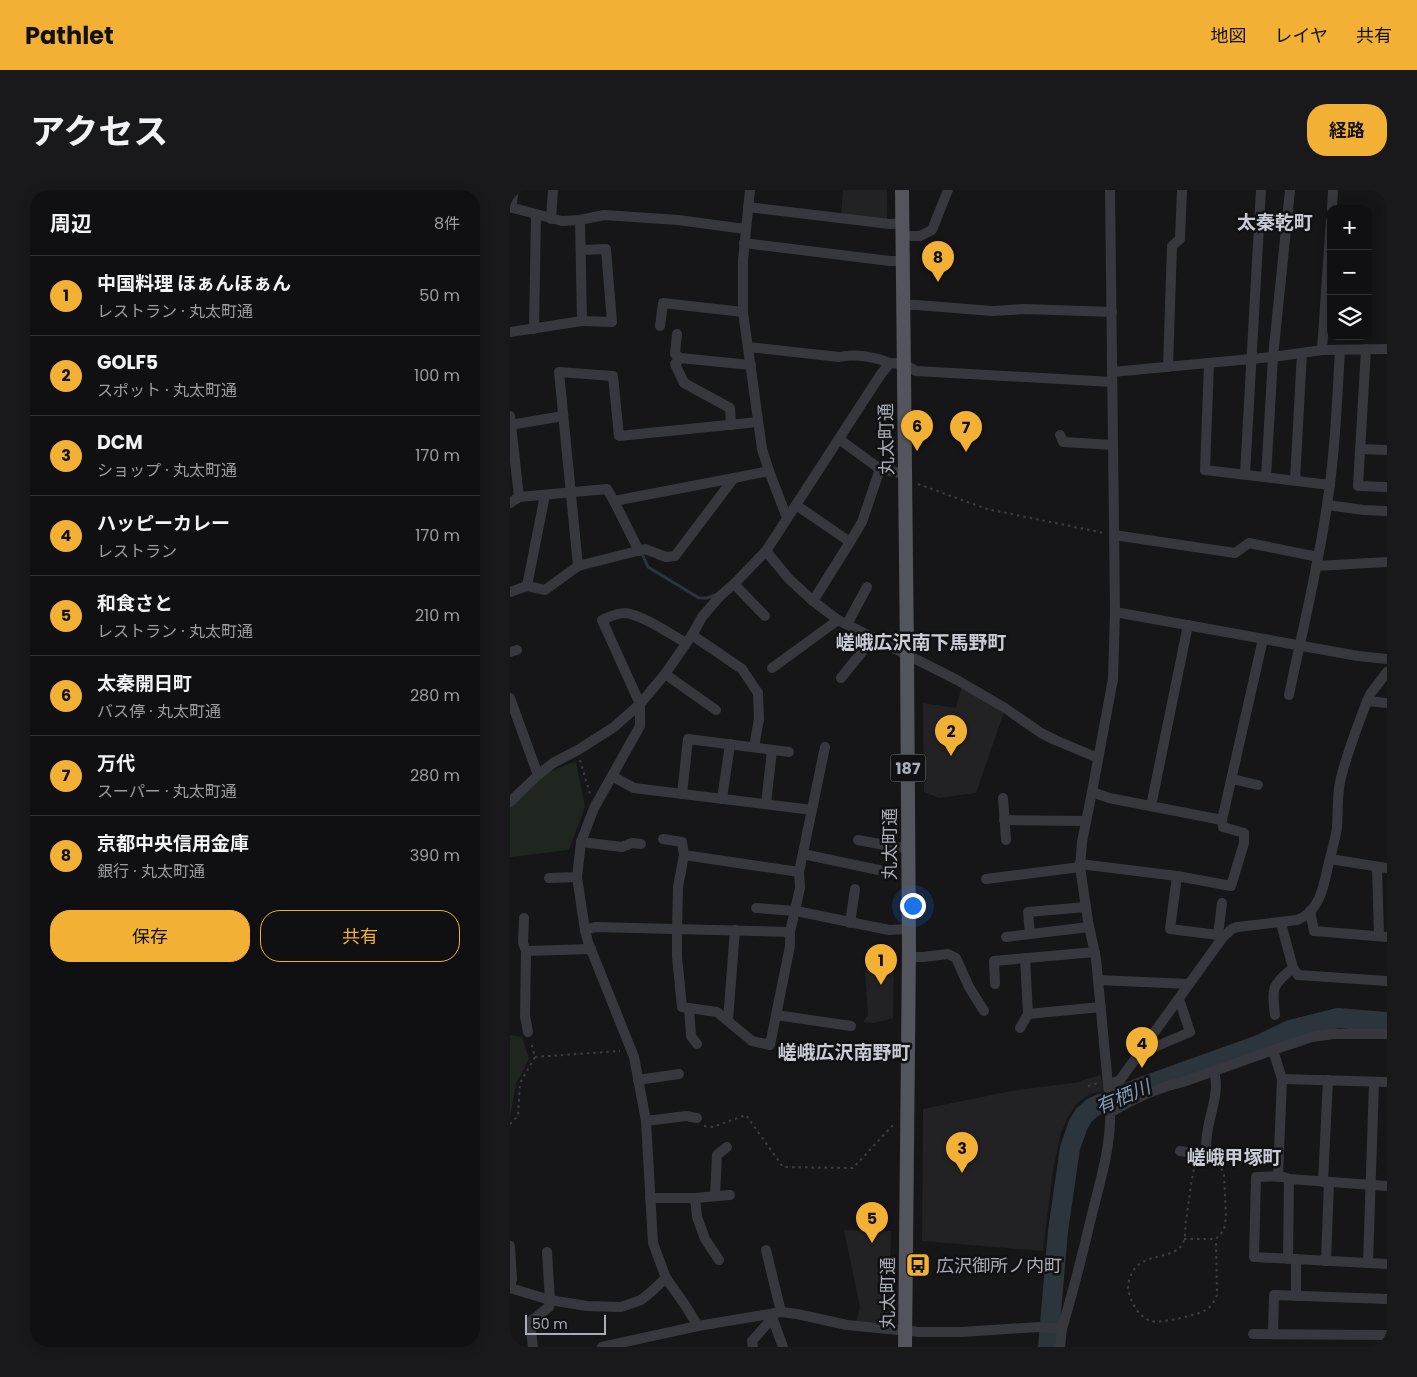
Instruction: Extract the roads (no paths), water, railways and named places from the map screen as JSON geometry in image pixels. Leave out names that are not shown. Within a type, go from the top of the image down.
[{"type":"main road","name":"丸太町通","points":[[902,190],[903,305],[897,364],[905,474],[908,654],[909,957],[905,1347]]},
{"type":"street","points":[[514,190],[510,207],[562,221],[580,220],[604,215],[678,220],[746,229]]},
{"type":"street","points":[[551,219],[554,190]]},
{"type":"street","points":[[750,190],[743,260],[743,312],[762,449],[787,518]]},
{"type":"street","points":[[748,207],[890,224],[920,236],[932,230],[948,190]]},
{"type":"street","points":[[1060,1347],[1059,1328],[1098,1191],[1111,1129],[1098,980],[1080,866],[1082,842],[1113,679],[1115,612],[1110,190]]},
{"type":"street","points":[[1168,367],[1172,246],[1180,239],[1182,190]]},
{"type":"street","points":[[1245,474],[1261,190]]},
{"type":"street","points":[[1266,477],[1273,357],[1290,190]]},
{"type":"street","points":[[1332,205],[1333,190]]},
{"type":"street","points":[[534,328],[536,215]]},
{"type":"street","points":[[580,220],[582,322]]},
{"type":"street","points":[[744,244],[890,262],[902,261]]},
{"type":"street","points":[[510,332],[582,322],[612,322],[606,250],[581,250]]},
{"type":"street","points":[[1322,350],[1327,290]]},
{"type":"street","points":[[660,326],[663,303],[743,312]]},
{"type":"street","points":[[903,305],[992,311],[1025,309],[1112,312]]},
{"type":"street","points":[[677,334],[675,354],[680,358],[750,365]]},
{"type":"street","points":[[749,347],[839,357],[849,354],[897,364],[916,372],[1112,377],[1168,367],[1273,357],[1322,350],[1387,349]]},
{"type":"street","points":[[1366,349],[1358,486],[1387,487]]},
{"type":"street","points":[[1289,695],[1317,561],[1332,474],[1340,350]]},
{"type":"street","points":[[1295,480],[1302,353]]},
{"type":"street","points":[[680,358],[675,364],[684,384],[730,408],[731,425]]},
{"type":"street","points":[[1209,363],[1205,470],[1330,485]]},
{"type":"street","points":[[510,802],[553,763],[614,728],[640,704],[665,674],[702,617],[720,596],[766,551],[881,374],[897,364]]},
{"type":"street","points":[[578,566],[559,372],[612,376],[619,436],[758,422]]},
{"type":"street","points":[[563,416],[511,422],[514,500],[607,489],[639,552]]},
{"type":"street","points":[[1060,435],[1063,442],[1113,445]]},
{"type":"street","points":[[838,439],[880,469],[905,474]]},
{"type":"street","points":[[1360,449],[1387,450]]},
{"type":"street","points":[[813,600],[862,522],[880,469]]},
{"type":"street","points":[[614,501],[769,471]]},
{"type":"street","points":[[510,592],[527,586],[545,590],[578,566],[645,549],[666,557],[674,556],[734,478]]},
{"type":"street","points":[[527,586],[545,495]]},
{"type":"street","points":[[796,505],[850,542]]},
{"type":"street","points":[[1327,505],[1387,511]]},
{"type":"street","points":[[1114,535],[1236,553],[1249,543],[1317,561],[1387,562]]},
{"type":"street","points":[[766,551],[789,579],[842,622],[958,680],[1005,708],[1041,734],[1098,758]]},
{"type":"street","points":[[734,584],[765,616]]},
{"type":"street","points":[[772,668],[842,622],[867,587]]},
{"type":"street","points":[[1115,612],[1299,646],[1387,659]]},
{"type":"street","points":[[698,1326],[666,1278],[653,1243],[646,1121],[634,1057],[591,949],[590,928],[576,877],[581,842],[594,808],[640,726],[640,704],[602,620],[624,613],[632,615],[689,639],[742,669],[758,693],[759,719],[754,747]]},
{"type":"street","points":[[1151,806],[1188,626]]},
{"type":"street","points":[[841,678],[874,637]]},
{"type":"street","points":[[986,879],[1080,866],[1177,876],[1231,886],[1244,843],[1244,833],[1223,827],[1222,820],[1263,639]]},
{"type":"street","points":[[1108,1088],[1120,1080],[1140,1054],[1221,936],[1237,927],[1300,919],[1310,911],[1321,895],[1336,832],[1340,782],[1367,701],[1387,672]]},
{"type":"street","points":[[665,674],[716,710]]},
{"type":"street","points":[[510,698],[538,775]]},
{"type":"street","points":[[1367,701],[1387,704]]},
{"type":"street","points":[[682,794],[688,739],[789,752]]},
{"type":"street","points":[[722,799],[730,744]]},
{"type":"street","points":[[663,839],[682,842],[684,855],[678,887],[677,929],[677,957],[682,1008],[717,1012],[752,1041],[770,1045],[790,946],[790,932],[800,888],[799,872],[825,747]]},
{"type":"street","points":[[766,804],[772,750]]},
{"type":"street","points":[[612,776],[634,788],[812,810]]},
{"type":"street","points":[[1232,779],[1258,785]]},
{"type":"street","points":[[1092,792],[1109,798],[1222,820]]},
{"type":"street","points":[[1003,798],[1006,840]]},
{"type":"street","points":[[1004,820],[1086,820]]},
{"type":"street","points":[[858,840],[908,848]]},
{"type":"street","points":[[581,842],[622,847],[632,843],[641,844]]},
{"type":"street","points":[[803,854],[888,872]]},
{"type":"street","points":[[684,855],[799,872]]},
{"type":"street","points":[[1310,911],[1314,932],[1383,937],[1382,868],[1330,859]]},
{"type":"street","points":[[1177,876],[1170,929],[1221,936]]},
{"type":"street","points":[[550,878],[576,877]]},
{"type":"street","points":[[850,923],[855,889]]},
{"type":"street","points":[[1221,936],[1222,903]]},
{"type":"street","points":[[1030,934],[1028,912],[1086,907]]},
{"type":"street","points":[[756,908],[796,911],[889,930],[908,929]]},
{"type":"street","points":[[524,918],[523,943],[526,950],[525,1016],[528,1032]]},
{"type":"street","points":[[1280,923],[1293,968],[1298,975],[1387,981]]},
{"type":"street","points":[[1006,937],[1089,927]]},
{"type":"street","points":[[590,928],[790,932]]},
{"type":"street","points":[[728,1020],[735,930]]},
{"type":"street","points":[[526,950],[591,949]]},
{"type":"street","points":[[995,984],[994,961],[1094,952]]},
{"type":"street","points":[[909,957],[923,958],[948,954],[956,958],[969,987],[984,1011]]},
{"type":"street","points":[[1020,1028],[1028,1014],[1025,958]]},
{"type":"street","points":[[1275,1014],[1274,987],[1279,979],[1293,968]]},
{"type":"street","points":[[1098,980],[1189,984]]},
{"type":"street","points":[[1140,1054],[1190,1032],[1179,999]]},
{"type":"street","points":[[1028,1014],[1101,1007]]},
{"type":"street","points":[[688,1008],[691,1036],[696,1044]]},
{"type":"street","points":[[776,1015],[852,1026]]},
{"type":"street","points":[[1110,1109],[1173,1084],[1322,1035],[1387,1034]]},
{"type":"street","points":[[1273,1050],[1282,1079],[1278,1176]]},
{"type":"street","points":[[1180,1152],[1201,1154],[1217,1091],[1214,1071]]},
{"type":"street","points":[[638,1080],[679,1074]]},
{"type":"street","points":[[1282,1079],[1387,1082]]},
{"type":"street","points":[[1326,1261],[1328,1080]]},
{"type":"street","points":[[1368,1263],[1374,1082]]},
{"type":"street","points":[[646,1121],[686,1116],[698,1118]]},
{"type":"street","points":[[715,1196],[717,1155],[727,1147]]},
{"type":"street","points":[[1387,1186],[1289,1179],[1278,1176],[1273,1178],[1256,1177],[1254,1257],[1387,1264]]},
{"type":"street","points":[[1289,1179],[1292,1259],[1296,1296]]},
{"type":"street","points":[[650,1198],[695,1198],[730,1195]]},
{"type":"street","points":[[695,1198],[697,1217],[705,1239],[719,1260]]},
{"type":"street","points":[[510,1246],[512,1279],[510,1287],[550,1300],[587,1306],[625,1307],[641,1300],[666,1278]]},
{"type":"street","points":[[766,1250],[783,1347]]},
{"type":"street","points":[[534,1347],[530,1322],[548,1307],[550,1300],[547,1252]]},
{"type":"street","points":[[1273,1334],[1274,1296],[1387,1299]]},
{"type":"street","points":[[754,1347],[752,1341],[776,1313]]},
{"type":"street","points":[[602,1347],[633,1344],[698,1326],[776,1313],[797,1314],[847,1325],[905,1331],[962,1332],[1039,1327],[1059,1328]]},
{"type":"street","points":[[1253,1334],[1387,1335]]},
{"type":"waterway","points":[[643,556],[648,567],[699,598],[715,595]]},
{"type":"waterway","name":"有栖川","points":[[1048,1347],[1058,1231],[1070,1148],[1078,1125],[1084,1115],[1093,1107],[1139,1088],[1259,1045],[1290,1030],[1338,1018],[1387,1022]]},
{"type":"place","name":"京都中央信用金庫","points":[[938,282]]},
{"type":"place","name":"太秦開日町","points":[[917,451]]},
{"type":"place","name":"万代","points":[[966,452]]},
{"type":"place","name":"GOLF5","points":[[951,756]]},
{"type":"place","name":"中国料理 ほぁんほぁん","points":[[881,985]]},
{"type":"place","name":"ハッピーカレー","points":[[1142,1068]]},
{"type":"place","name":"DCM","points":[[962,1173]]},
{"type":"place","name":"和食さと","points":[[872,1243]]},
{"type":"place","name":"広沢御所ノ内町","points":[[918,1265]]},
{"type":"district","name":"太秦乾町","points":[[1275,222]]},
{"type":"district","name":"嵯峨広沢南下馬野町","points":[[921,642]]},
{"type":"district","name":"嵯峨広沢南野町","points":[[844,1052]]},
{"type":"district","name":"嵯峨甲塚町","points":[[1234,1157]]}]
